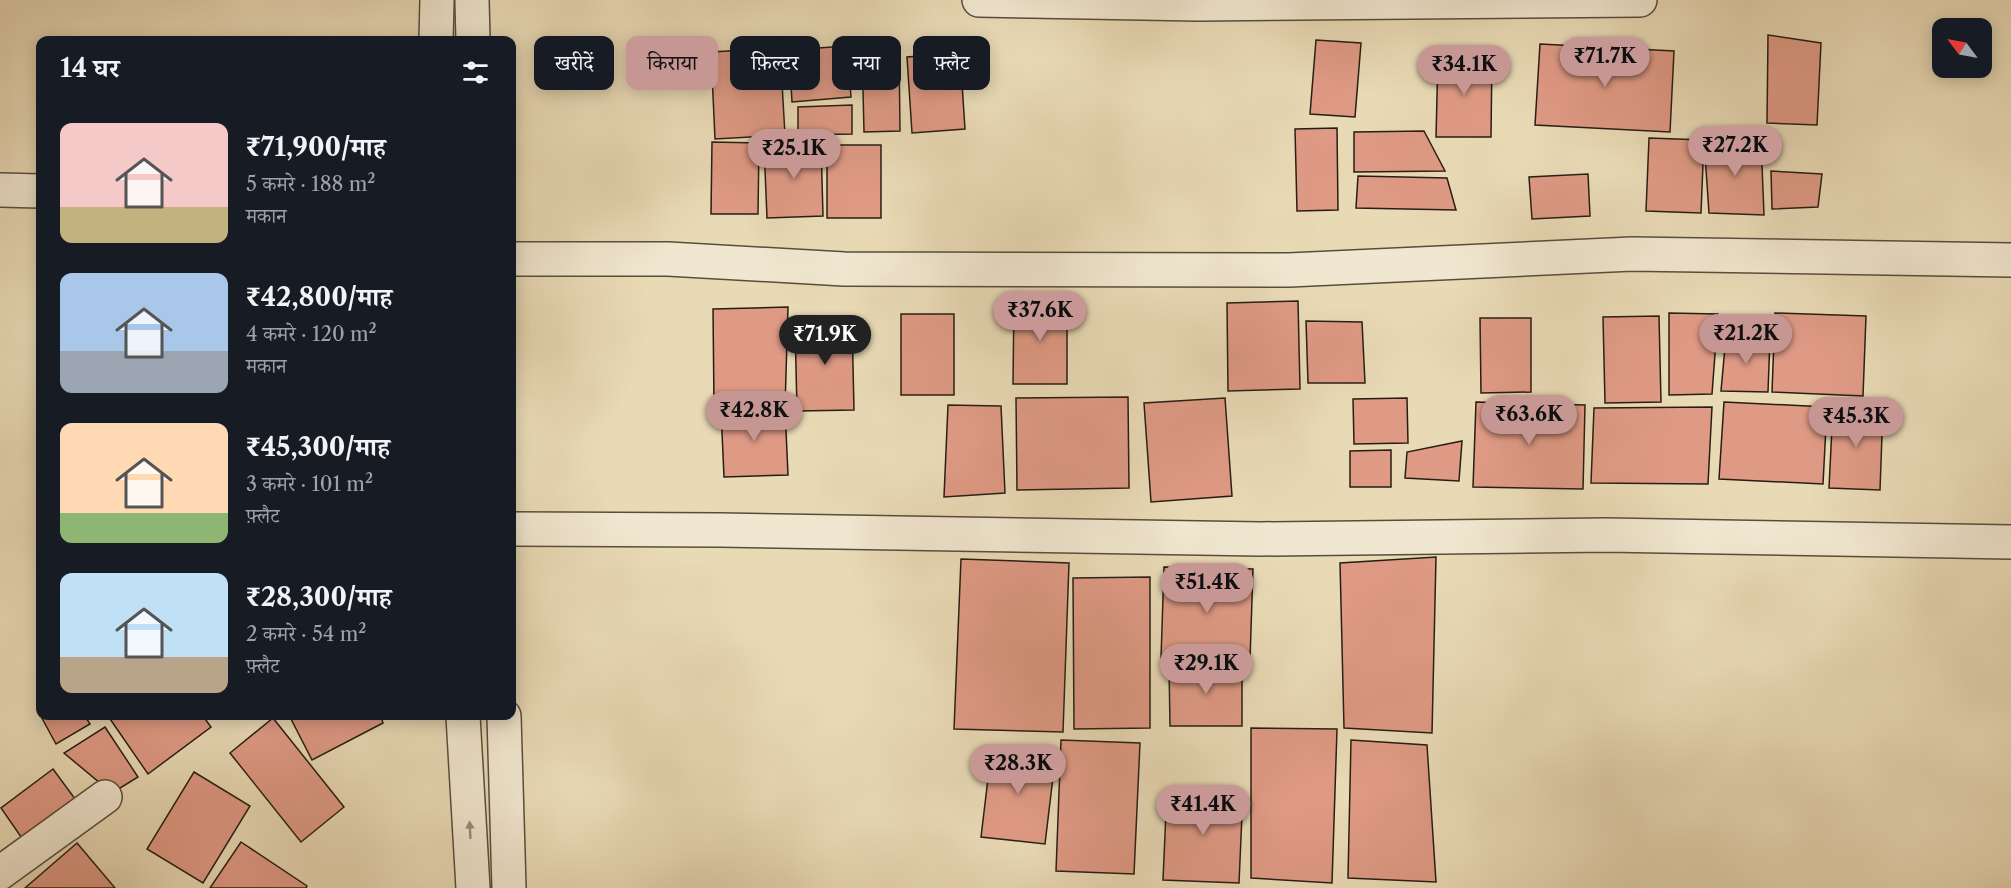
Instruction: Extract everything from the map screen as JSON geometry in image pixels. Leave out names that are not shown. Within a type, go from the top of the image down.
[{"type":"street","points":[[436,36],[437,0]]},
{"type":"street","points":[[473,36],[472,0],[490,0]]},
{"type":"street","points":[[979,0],[1198,4],[1640,0]]},
{"type":"street","points":[[0,190],[36,191]]},
{"type":"street","points":[[516,259],[668,259],[844,269],[1288,270],[1632,254],[2011,260]]},
{"type":"street","points":[[516,529],[1260,539],[1606,535],[2011,542]]},
{"type":"street","points":[[463,720],[473,888]]},
{"type":"street","points":[[504,720],[509,888]]},
{"type":"street","points":[[0,873],[105,797]]},
{"type":"building","points":[[1768,35],[1821,43],[1817,125],[1767,123]]},
{"type":"building","points":[[1316,40],[1361,43],[1355,117],[1310,114]]},
{"type":"building","points":[[1540,44],[1674,51],[1670,132],[1535,125]]},
{"type":"building","points":[[832,47],[832,90],[850,90],[851,97],[792,102],[791,90],[820,90],[820,48]]},
{"type":"building","points":[[730,51],[730,90],[782,90],[785,135],[715,139],[713,90],[718,90],[718,52]]},
{"type":"building","points":[[1438,55],[1492,56],[1491,137],[1436,137]]},
{"type":"building","points":[[907,57],[913,57],[913,90],[962,90],[965,129],[912,133]]},
{"type":"building","points":[[863,90],[900,90],[900,131],[864,132]]},
{"type":"building","points":[[852,105],[852,134],[798,135],[798,107]]},
{"type":"building","points":[[1337,128],[1338,210],[1297,211],[1295,129]]},
{"type":"building","points":[[1424,131],[1445,171],[1354,172],[1354,132]]},
{"type":"building","points":[[1649,138],[1704,140],[1701,213],[1646,211]]},
{"type":"building","points":[[1704,140],[1761,140],[1764,215],[1709,213]]},
{"type":"building","points":[[712,142],[759,143],[758,214],[711,214]]},
{"type":"building","points":[[821,143],[823,216],[767,218],[764,145]]},
{"type":"building","points":[[827,145],[881,145],[881,218],[827,218]]},
{"type":"building","points":[[1771,171],[1822,174],[1818,207],[1772,209]]},
{"type":"building","points":[[1588,174],[1590,216],[1532,219],[1529,177]]},
{"type":"building","points":[[1358,176],[1447,178],[1456,210],[1356,208]]},
{"type":"building","points":[[1014,299],[1067,299],[1067,384],[1013,384]]},
{"type":"building","points":[[1298,301],[1300,389],[1228,391],[1227,303]]},
{"type":"building","points":[[788,307],[785,408],[714,405],[713,309]]},
{"type":"building","points":[[1669,313],[1718,314],[1712,394],[1669,395]]},
{"type":"building","points":[[1775,313],[1866,316],[1863,396],[1772,392]]},
{"type":"building","points":[[901,314],[954,314],[954,395],[901,395]]},
{"type":"building","points":[[1659,316],[1661,402],[1605,403],[1603,317]]},
{"type":"building","points":[[1480,318],[1531,318],[1531,392],[1481,393]]},
{"type":"building","points":[[1306,321],[1362,322],[1365,383],[1308,383]]},
{"type":"building","points":[[852,322],[854,410],[797,411],[795,323]]},
{"type":"building","points":[[1726,336],[1770,338],[1768,392],[1721,391]]},
{"type":"building","points":[[1128,397],[1129,488],[1017,490],[1016,398]]},
{"type":"building","points":[[1225,398],[1232,496],[1151,502],[1144,403]]},
{"type":"building","points":[[1407,398],[1408,443],[1354,444],[1353,399]]},
{"type":"building","points":[[1476,402],[1585,405],[1583,489],[1473,487]]},
{"type":"building","points":[[1724,402],[1827,407],[1823,484],[1719,479]]},
{"type":"building","points":[[948,405],[1001,406],[1005,493],[944,497]]},
{"type":"building","points":[[1712,407],[1708,484],[1591,483],[1594,408]]},
{"type":"building","points":[[1833,407],[1883,407],[1880,490],[1829,488]]},
{"type":"building","points":[[785,408],[788,475],[724,477],[721,410]]},
{"type":"building","points":[[1462,441],[1459,481],[1405,478],[1407,452]]},
{"type":"building","points":[[1391,450],[1391,487],[1350,487],[1350,451]]},
{"type":"building","points":[[1436,557],[1432,733],[1344,728],[1340,563]]},
{"type":"building","points":[[961,559],[1069,563],[1063,732],[954,729]]},
{"type":"building","points":[[1164,567],[1253,569],[1250,660],[1161,658]]},
{"type":"building","points":[[1150,577],[1150,728],[1074,729],[1073,578]]},
{"type":"building","points":[[1169,665],[1242,665],[1242,726],[1170,726]]},
{"type":"building","points":[[43,720],[88,720],[90,724],[56,744]]},
{"type":"building","points":[[111,720],[206,720],[211,727],[148,774]]},
{"type":"building","points":[[271,720],[275,720],[344,807],[301,842],[230,753]]},
{"type":"building","points":[[292,720],[382,720],[383,723],[312,760]]},
{"type":"building","points":[[105,727],[138,777],[112,793],[64,753]]},
{"type":"building","points":[[1251,728],[1337,729],[1332,883],[1251,878]]},
{"type":"building","points":[[1061,740],[1140,743],[1134,874],[1056,871]]},
{"type":"building","points":[[1351,740],[1427,745],[1436,882],[1348,878]]},
{"type":"building","points":[[992,745],[1056,752],[1045,844],[981,837]]},
{"type":"building","points":[[53,769],[81,807],[28,847],[1,808]]},
{"type":"building","points":[[194,772],[250,806],[203,883],[147,849]]},
{"type":"building","points":[[1167,789],[1243,792],[1239,883],[1163,880]]},
{"type":"building","points":[[241,842],[307,886],[306,888],[210,888]]},
{"type":"building","points":[[77,843],[115,888],[25,888]]}]
